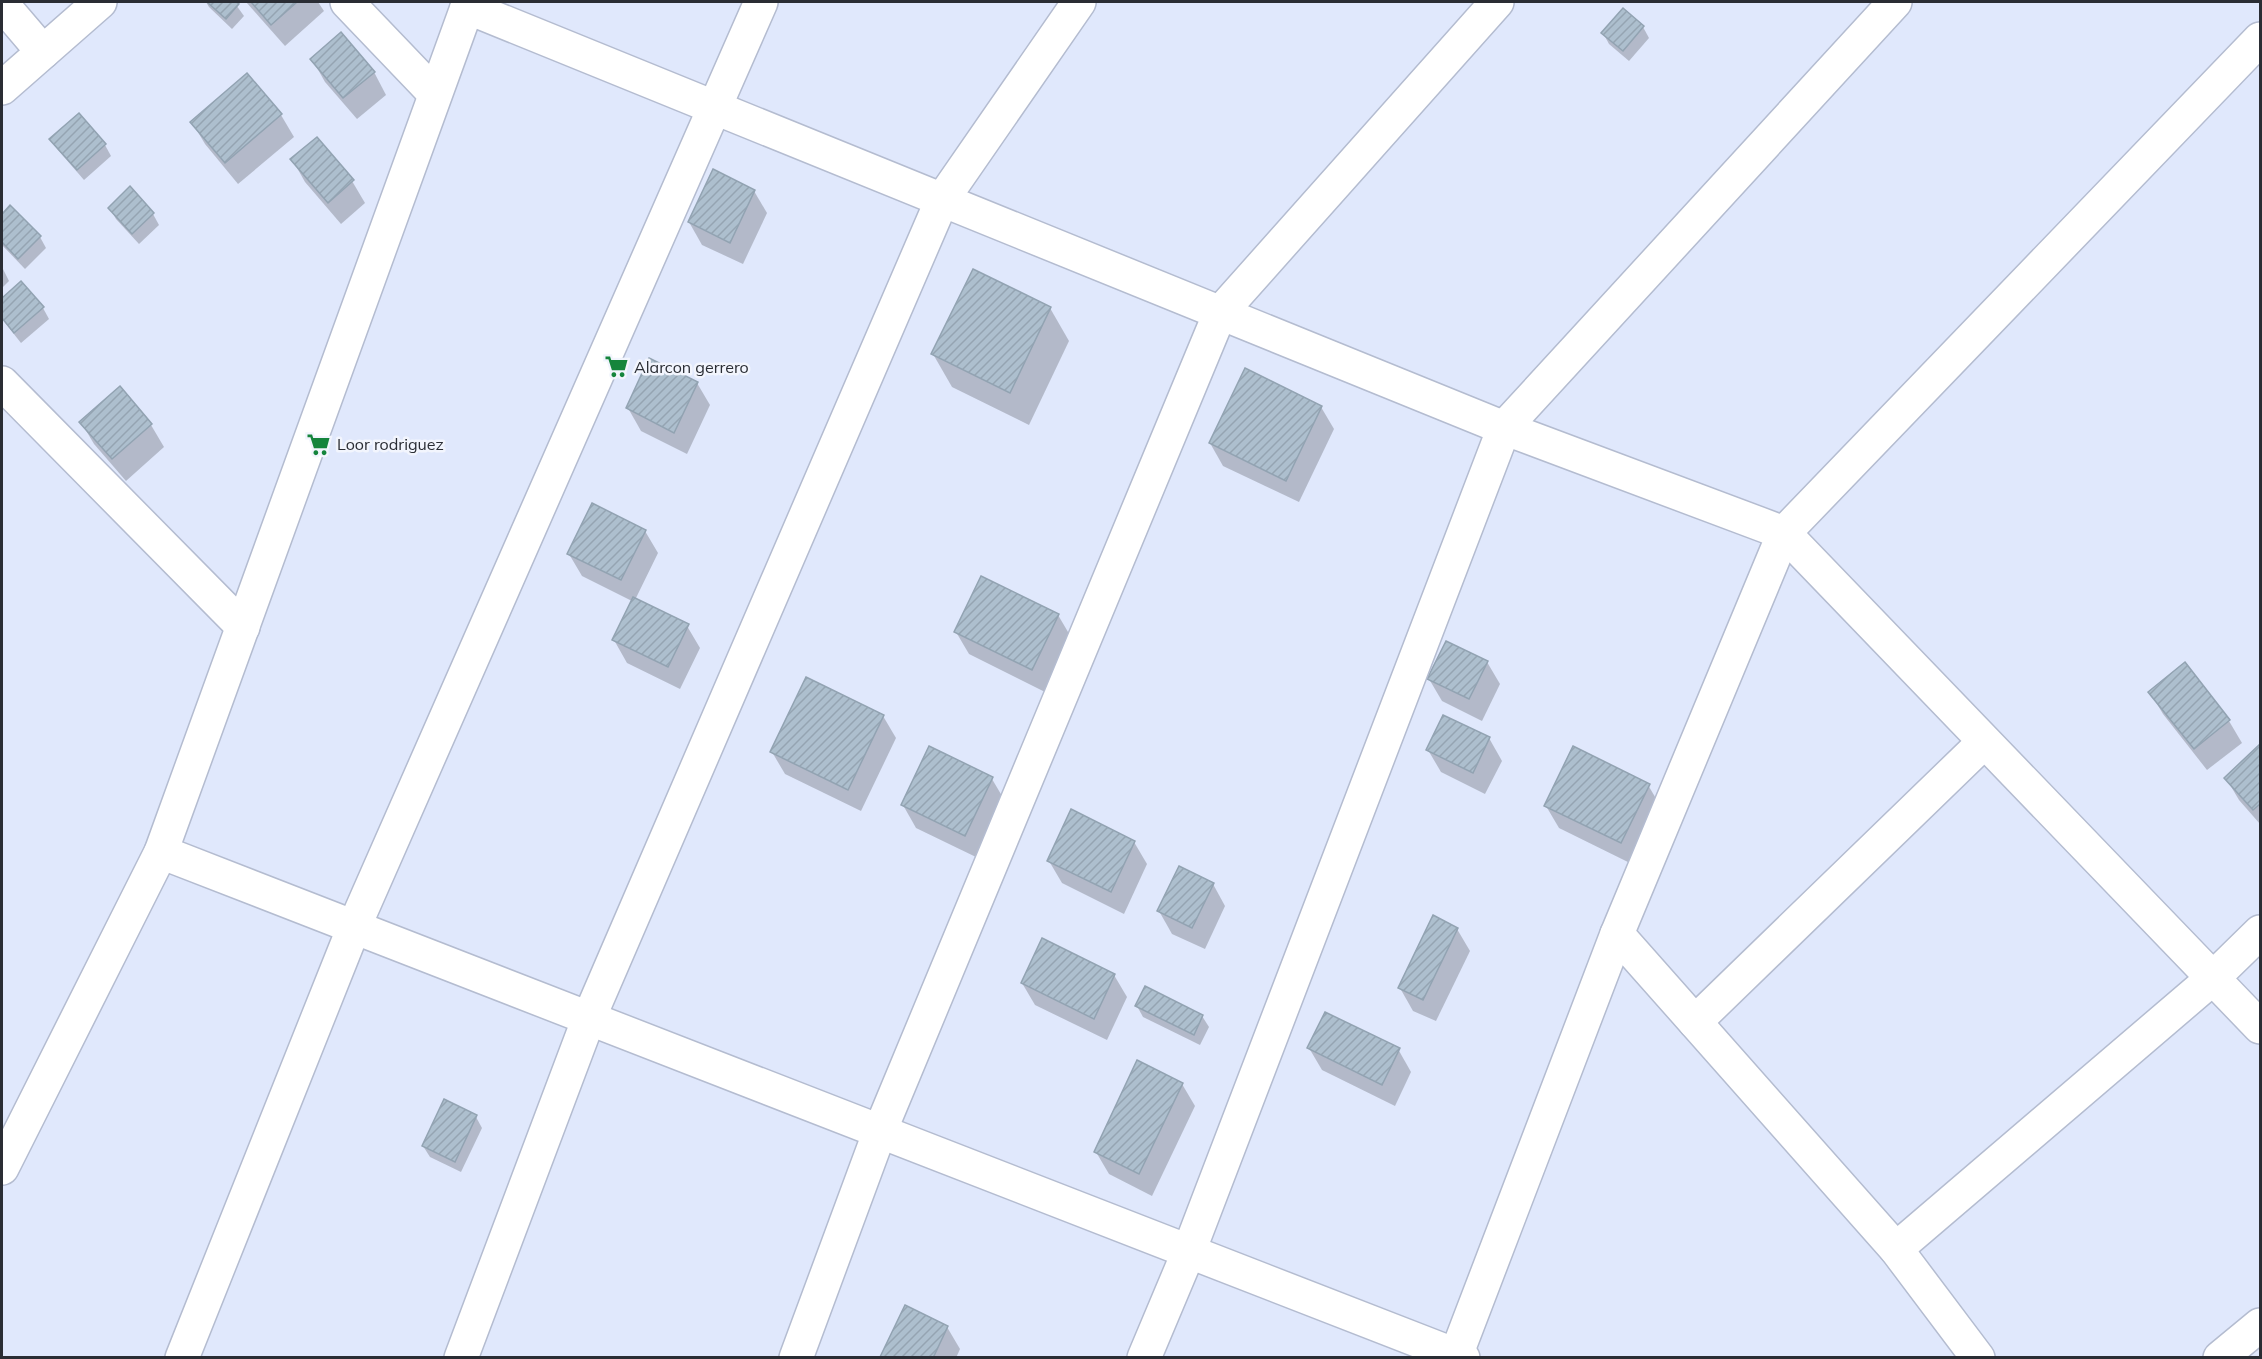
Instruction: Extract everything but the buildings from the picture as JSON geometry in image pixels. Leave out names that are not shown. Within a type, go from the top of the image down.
[{"type":"street","points":[[2,88],[100,2]]},
{"type":"street","points":[[347,2],[435,94]]},
{"type":"street","points":[[182,1358],[354,927],[761,2]]},
{"type":"street","points":[[461,1358],[589,1018],[942,200],[1079,2]]},
{"type":"street","points":[[796,1358],[880,1131],[1220,312],[1497,2]]},
{"type":"street","points":[[1144,1358],[1189,1251],[1504,428],[1895,2]]},
{"type":"street","points":[[2,4],[43,52]]},
{"type":"street","points":[[2,1168],[161,852],[468,4],[714,107],[1504,428],[1784,533],[2260,1027]]},
{"type":"street","points":[[161,852],[1458,1357],[1617,934],[1784,533],[2260,39]]},
{"type":"street","points":[[2,383],[243,627]]},
{"type":"street","points":[[1695,1022],[1984,742]]},
{"type":"street","points":[[1896,1249],[2213,978],[2260,932]]},
{"type":"street","points":[[1617,934],[1896,1249],[1978,1358]]},
{"type":"street","points":[[2220,1358],[2260,1325]]},
{"type":"place","name":"Alarcon gerrero","points":[[616,367]]},
{"type":"place","name":"Loor rodriguez","points":[[319,444]]}]
